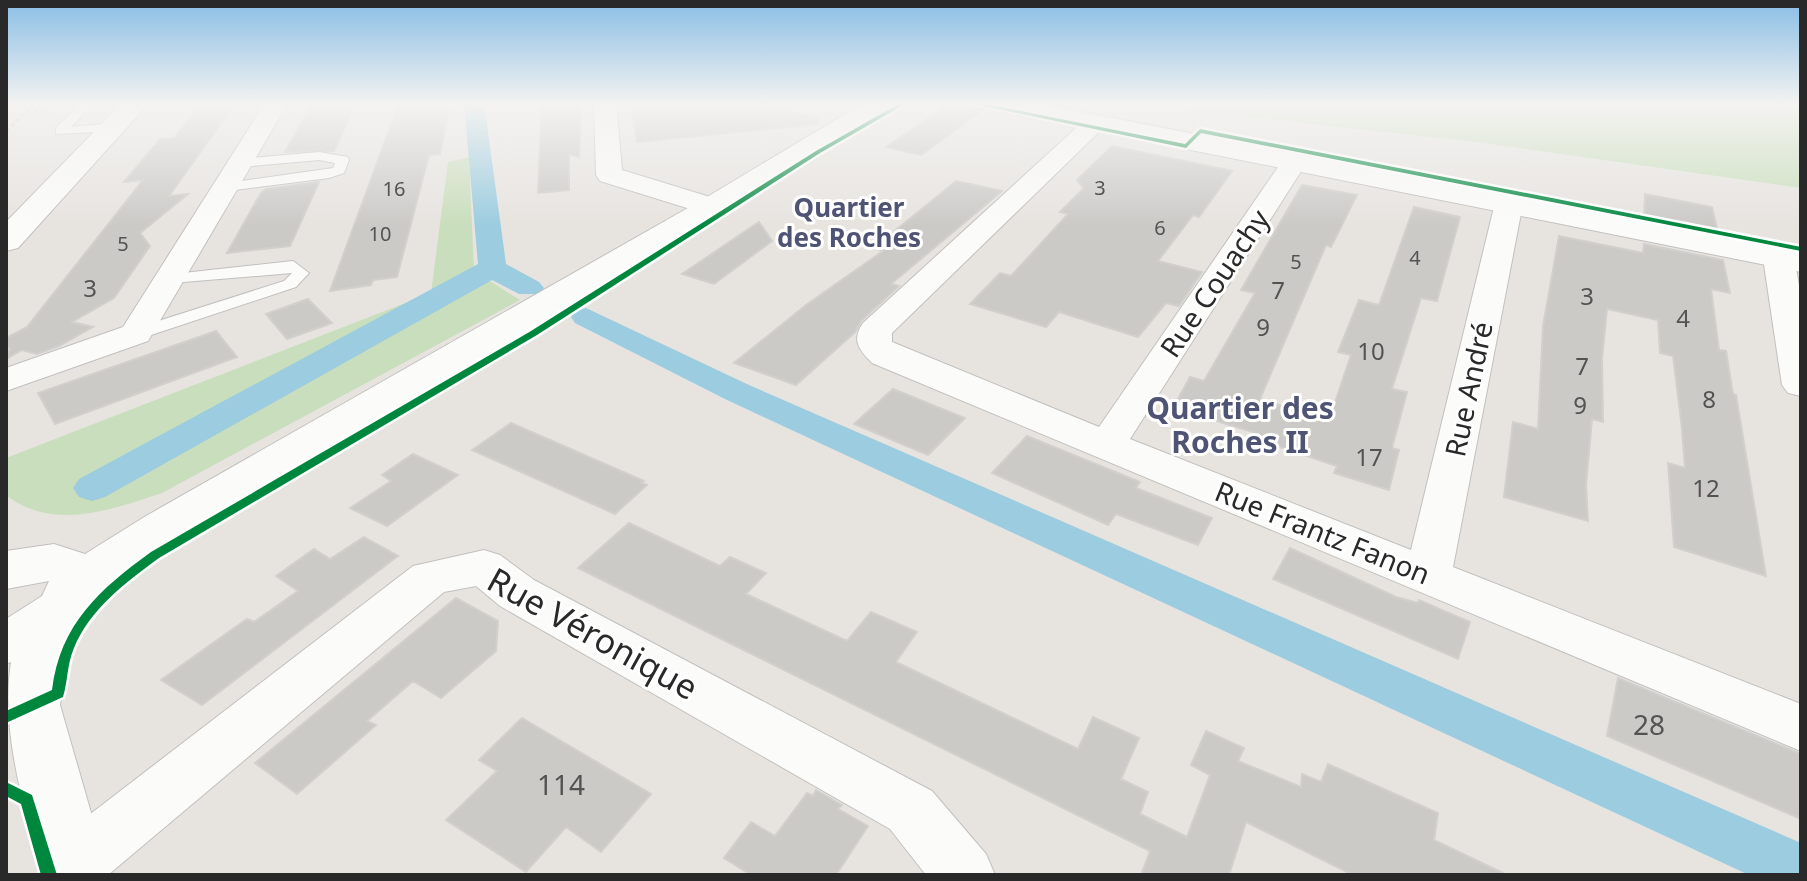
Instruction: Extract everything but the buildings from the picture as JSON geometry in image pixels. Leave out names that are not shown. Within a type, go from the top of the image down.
[{"type":"street","points":[[6,241],[98,144]]},
{"type":"street","points":[[6,380],[136,334],[252,144]]},
{"type":"street","points":[[607,144],[609,175],[713,207]]},
{"type":"street","points":[[74,870],[20,711],[32,586],[163,528],[713,207],[814,144]]},
{"type":"street","name":"Rue Frantz Fanon","points":[[1073,144],[875,330],[874,345],[885,355],[1801,728]]},
{"type":"street","points":[[1203,144],[1790,260],[1801,385]]},
{"type":"street","name":"Rue Couachy","points":[[1107,444],[1294,162]]},
{"type":"street","name":"Rue André","points":[[1428,575],[1509,203]]},
{"type":"street","name":"Rue Véronique","points":[[74,870],[430,578],[484,567],[517,593],[911,810],[964,875]]},
{"type":"lane","points":[[319,156],[343,160],[339,170],[329,174],[234,175],[319,156]]},
{"type":"lane","points":[[136,334],[290,284],[301,273],[293,266],[272,266],[171,278]]},
{"type":"green space","points":[[1491,144],[1801,144],[1801,188]]},
{"type":"green space","points":[[469,157],[474,271],[520,300],[162,493],[103,511],[63,515],[25,507],[7,496],[6,458],[431,293],[448,162]]},
{"type":"waterway","points":[[478,144],[492,268]]},
{"type":"waterway","points":[[92,488],[492,268]]},
{"type":"waterway","points":[[492,268],[529,288]]},
{"type":"waterway","points":[[586,317],[737,392],[1801,871]]},
{"type":"cycle path","points":[[6,717],[58,693],[67,649],[77,630],[104,597],[155,555],[534,333],[832,144]]},
{"type":"cycle path","points":[[1177,144],[1188,144]]},
{"type":"cycle path","points":[[1267,144],[1801,249]]},
{"type":"cycle path","points":[[6,789],[27,800],[49,875]]},
{"type":"district","name":"Quartier des Roches","points":[[849,222]]},
{"type":"district","name":"Quartier des Roches II","points":[[1240,424]]}]
